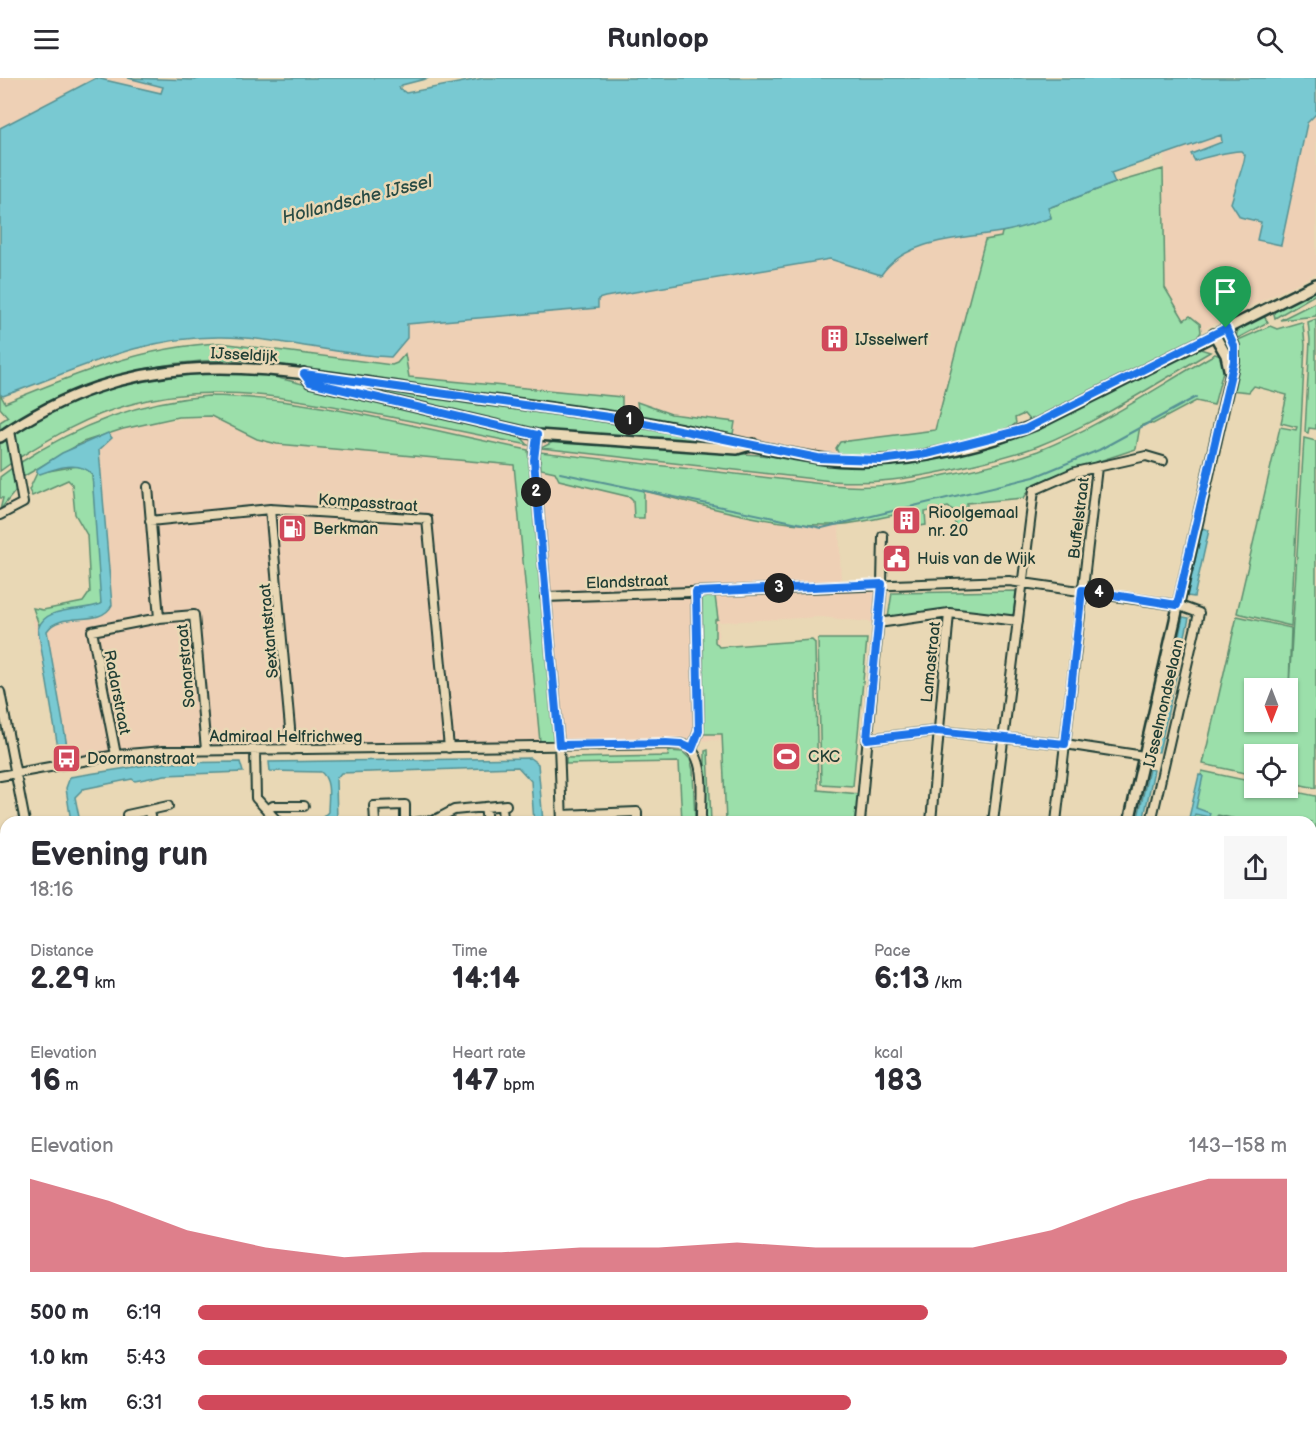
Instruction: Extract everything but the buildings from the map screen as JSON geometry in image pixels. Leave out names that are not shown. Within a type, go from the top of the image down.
[{"type":"street","name":"IJsseldijk","points":[[0,437],[70,398],[118,381],[179,368],[238,367],[304,374],[630,420],[818,458],[862,461],[902,459],[962,446],[1037,424],[1316,284]]},
{"type":"street","name":"IJsselmondselaan","points":[[1130,816],[1235,350],[1226,328]]},
{"type":"street","points":[[1214,334],[1226,355],[1230,374]]},
{"type":"street","points":[[304,374],[310,382],[537,435],[737,449],[753,444]]},
{"type":"street","points":[[0,515],[23,503],[10,431]]},
{"type":"street","points":[[537,435],[534,460],[559,745],[562,816]]},
{"type":"street","points":[[994,816],[1034,490],[1075,472],[1097,467],[1146,456],[1163,461]]},
{"type":"street","name":"Buffelstraat","points":[[1057,816],[1097,467]]},
{"type":"street","points":[[148,487],[159,618]]},
{"type":"street","name":"Kompasstraat","points":[[150,521],[270,509],[427,519],[449,748]]},
{"type":"street","name":"Sextantstraat","points":[[270,509],[292,750]]},
{"type":"street","points":[[861,816],[882,584],[883,536]]},
{"type":"street","name":"Elandstraat","points":[[545,597],[1009,581],[1177,605]]},
{"type":"street","points":[[696,592],[699,731],[692,749],[699,762],[700,816]]},
{"type":"street","name":"IJsselmondselaan","points":[[1152,816],[1199,613],[1177,605]]},
{"type":"street","points":[[878,623],[949,613],[1018,621]]},
{"type":"street","name":"Lamastraat","points":[[931,816],[949,613]]},
{"type":"street","name":"Sonarstraat","points":[[159,618],[194,615],[206,750]]},
{"type":"street","name":"Radarstraat","points":[[117,755],[92,631],[159,618]]},
{"type":"street","points":[[0,692],[24,816]]},
{"type":"street","points":[[867,739],[937,731],[1065,744],[1144,756]]},
{"type":"street","name":"Admiraal Helfrichweg","points":[[16,773],[117,755],[206,750],[666,743],[681,744],[692,749]]},
{"type":"street","points":[[255,750],[256,796],[272,816]]},
{"type":"street","points":[[0,776],[16,773]]},
{"type":"street","points":[[375,816],[374,806],[405,805],[405,816]]},
{"type":"street","points":[[443,816],[454,810],[504,805],[503,816]]},
{"type":"street","points":[[127,816],[168,806]]},
{"type":"street","points":[[267,810],[273,806],[304,806]]},
{"type":"street","points":[[485,807],[486,816]]},
{"type":"street","points":[[149,811],[150,816]]},
{"type":"street","points":[[587,816],[637,812],[637,816]]},
{"type":"shaded area","points":[[0,78],[210,78],[184,112],[0,134]]},
{"type":"shaded area","points":[[1316,90],[1316,274],[1192,335],[1166,288],[1164,142]]},
{"type":"shaded area","points":[[1013,198],[959,427],[870,444],[839,524],[841,585],[882,584],[878,623],[821,617],[718,622],[722,740],[441,748],[155,751],[65,764],[33,620],[101,604],[80,482],[93,436],[123,426],[211,416],[304,444],[312,324],[598,308],[598,298],[730,277]]},
{"type":"green space","points":[[1163,169],[1165,288],[1184,320],[1190,316],[1200,324],[1201,332],[1198,337],[1035,420],[1030,421],[1024,414],[1015,418],[1016,423],[1008,430],[897,455],[839,455],[836,448],[840,442],[935,430],[985,240],[1001,237],[1002,232],[1051,217],[1048,208],[1115,183]]},
{"type":"green space","points":[[1316,288],[1316,294],[1275,318],[1273,310]]},
{"type":"green space","points":[[1316,302],[1316,316],[1280,320]]},
{"type":"green space","points":[[1263,315],[1268,322],[1236,339],[1242,326]]},
{"type":"green space","points":[[1316,319],[1316,429],[1309,428],[1308,433],[1305,432],[1310,340],[1308,322]]},
{"type":"green space","points":[[1301,322],[1305,345],[1291,626],[1237,613],[1280,427],[1296,430],[1297,427],[1281,423],[1287,395],[1254,386],[1249,392],[1230,390],[1238,362],[1236,341],[1270,326],[1277,329]]},
{"type":"green space","points":[[221,343],[392,365],[405,354],[409,377],[622,397],[622,407],[617,413],[255,361],[222,360],[154,367],[89,385],[57,398],[0,432],[0,422],[8,417],[0,408],[0,394],[5,403],[110,363],[192,345]]},
{"type":"green space","points":[[1197,348],[1210,352],[1126,402],[1038,446],[1005,457],[906,478],[863,482],[832,481],[541,448],[553,442],[759,455],[842,464],[996,442]]},
{"type":"green space","points":[[1215,354],[1221,356],[1223,371],[1214,405],[1196,401],[1153,424],[1140,426],[1136,449],[1048,478],[1031,487],[1024,498],[967,503],[967,507],[960,508],[962,532],[956,532],[953,510],[948,507],[925,512],[926,525],[913,527],[910,512],[852,523],[809,525],[761,519],[644,491],[644,518],[634,518],[633,500],[630,497],[559,480],[555,472],[541,469],[540,452],[832,485],[875,486],[916,481],[992,465],[1038,451],[1106,418]]},
{"type":"green space","points":[[254,372],[522,438],[528,445],[293,399],[211,393],[156,398],[113,410],[71,428],[17,459],[15,432],[54,411],[92,395],[132,382],[175,374]]},
{"type":"green space","points":[[332,381],[591,417],[720,442],[532,430],[339,385]]},
{"type":"green space","points":[[208,396],[289,402],[329,408],[528,450],[556,736],[553,742],[540,742],[514,465],[277,444],[257,439],[211,416],[178,417],[123,429],[83,442],[21,478],[18,464],[86,427],[133,409],[157,403]]},
{"type":"green space","points":[[637,402],[671,414],[735,422],[733,434],[639,416]]},
{"type":"green space","points":[[1304,438],[1316,441],[1316,788],[1298,784],[1298,744],[1244,744],[1244,773],[1203,764],[1237,616],[1291,628],[1289,678],[1244,678],[1244,732],[1298,732],[1298,678],[1290,678]]},
{"type":"green space","points":[[4,440],[9,442],[14,461],[0,471],[0,442]]},
{"type":"green space","points":[[15,466],[17,489],[0,510],[3,498],[0,498],[0,477]]},
{"type":"green space","points":[[77,466],[86,468],[92,474],[103,601],[98,606],[53,614],[39,625],[33,608],[43,610],[83,602],[90,592],[87,535],[75,514],[72,484],[68,480],[32,496],[29,490],[37,473]]},
{"type":"green space","points":[[1016,591],[1013,618],[949,611],[888,618],[892,593]]},
{"type":"green space","points":[[715,596],[718,619],[715,620],[715,642],[719,647],[812,640],[815,643],[818,790],[859,794],[857,816],[726,816],[722,734],[704,734],[702,597]]},
{"type":"green space","points":[[818,639],[867,639],[853,786],[821,784]]},
{"type":"green space","points":[[708,750],[711,816],[705,816],[705,751]]},
{"type":"green space","points":[[669,751],[683,752],[690,759],[693,770],[695,816],[682,816],[679,762],[566,764],[566,758],[668,756]]},
{"type":"green space","points":[[1202,771],[1244,780],[1244,798],[1298,798],[1298,792],[1316,796],[1316,816],[1192,816],[1193,811],[1197,810],[1195,802]]},
{"type":"water","name":"Hollandsche IJssel","points":[[96,78],[161,93],[163,87],[128,78],[195,80],[201,78],[429,78],[402,85],[399,88],[406,93],[484,78],[1316,78],[1316,114],[1307,123],[1281,245],[1257,240],[1261,222],[1240,217],[1231,203],[1245,155],[1237,151],[1195,161],[1191,154],[1222,142],[1221,135],[1111,173],[1115,183],[1048,208],[1051,218],[1012,230],[955,238],[921,246],[892,263],[881,275],[830,259],[605,297],[598,299],[598,308],[407,324],[407,338],[391,357],[243,338],[192,338],[136,348],[3,396],[0,394],[0,128]]},
{"type":"water","points":[[108,433],[112,438],[99,450],[112,605],[107,612],[99,616],[61,621],[47,631],[67,746],[62,749],[58,748],[38,629],[48,616],[65,610],[101,604],[92,474],[81,467],[74,466],[40,474],[37,473],[37,469],[62,453]]},
{"type":"water","points":[[1202,528],[1209,530],[1194,597],[1187,596]]},
{"type":"water","points":[[1183,617],[1189,618],[1159,752],[1153,751]]},
{"type":"water","points":[[530,758],[538,764],[542,816],[534,816],[531,781],[518,767],[341,773],[336,779],[337,816],[324,816],[328,812],[329,790],[327,780],[321,772],[270,771],[269,762]]},
{"type":"water","points":[[240,762],[243,772],[165,775],[83,789],[75,797],[79,816],[70,816],[66,788],[70,777],[159,763]]},
{"type":"water","points":[[1149,769],[1154,770],[1144,816],[1138,816]]},
{"type":"water","points":[[1199,775],[1203,776],[1196,808],[1210,813],[1209,816],[1195,814],[1189,816]]},
{"type":"waterway","points":[[560,473],[822,528],[1034,477],[1099,450],[1196,397]]},
{"type":"place","name":"IJsselwerf","points":[[834,339]]},
{"type":"place","name":"Rioolgemaal nr. 20","points":[[907,521]]},
{"type":"place","name":"Berkman","points":[[292,528]]},
{"type":"place","name":"Huis van de Wijk","points":[[896,558]]},
{"type":"place","name":"CKC","points":[[787,756]]},
{"type":"place","name":"Doormanstraat","points":[[66,758]]},
{"type":"route","points":[[1226,328],[1235,350],[1234,361],[1177,605],[1082,590],[1065,744],[937,731],[867,739],[882,584],[696,592],[699,735],[692,749],[686,745],[666,743],[559,745],[550,663],[534,460],[537,435],[310,382],[304,374],[630,420],[818,458],[862,461],[902,459],[1025,429],[1226,328]]}]
